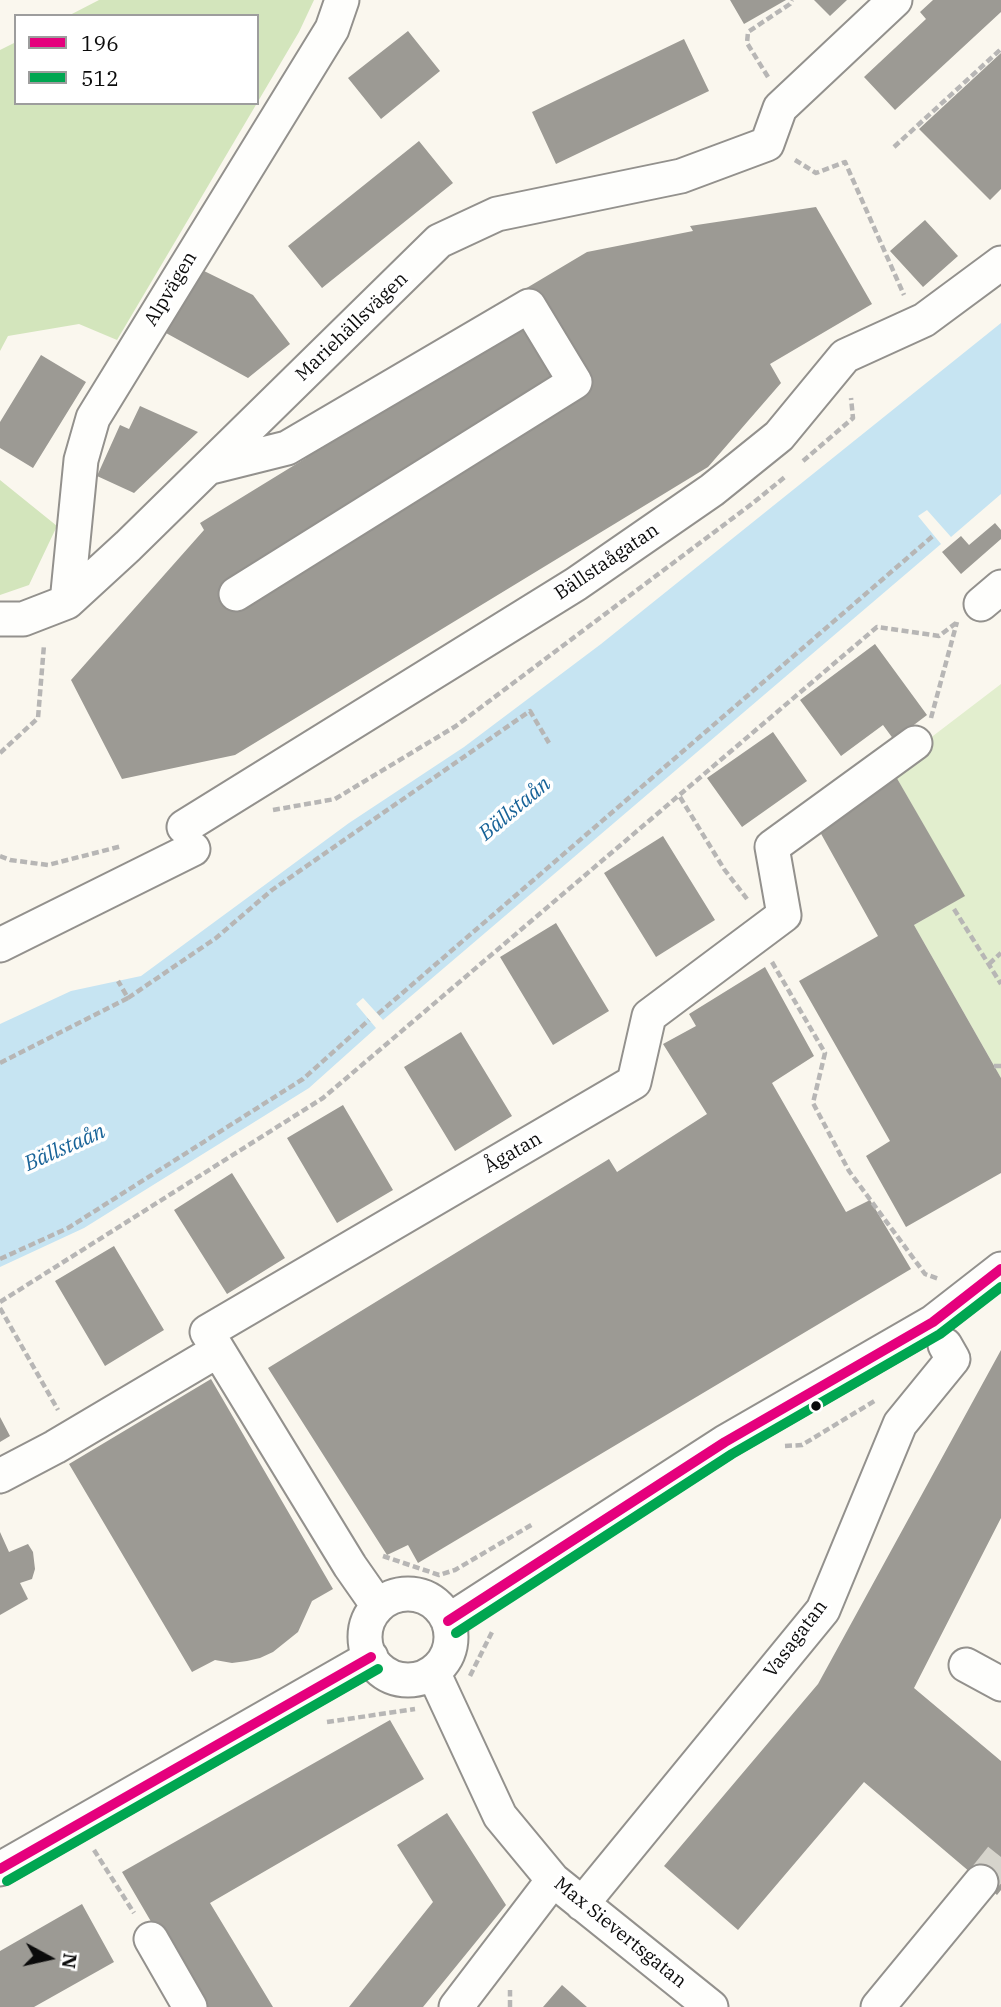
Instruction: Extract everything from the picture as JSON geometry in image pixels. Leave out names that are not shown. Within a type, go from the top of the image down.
[{"type":"street","name":"Alpvägen","points":[[57,606],[81,460],[93,418],[332,29],[342,0]]},
{"type":"street","name":"Mariehällsvägen","points":[[0,619],[23,619],[57,606],[208,468],[439,241],[497,214],[681,176],[767,144],[780,107],[895,0]]},
{"type":"street","name":"Bällstaågatan","points":[[0,945],[188,838],[576,584],[712,491],[779,436],[845,356],[923,320],[1001,263]]},
{"type":"street","points":[[208,468],[287,447],[529,306],[575,382],[236,594]]},
{"type":"street","points":[[773,923],[772,848],[915,743]]},
{"type":"street","name":"Ågatan","points":[[217,1351],[207,1332],[634,1082],[649,1016],[773,923]]},
{"type":"street","points":[[448,1620],[725,1442],[933,1322],[1001,1269]]},
{"type":"street","name":"Vasagatan","points":[[582,1904],[823,1610],[900,1424],[953,1359],[945,1345]]},
{"type":"street","points":[[0,1476],[217,1351],[350,1566],[378,1606]]},
{"type":"street","points":[[403,1594],[417,1595],[440,1608],[448,1620],[451,1635],[449,1649],[438,1683],[419,1678],[405,1680],[391,1676],[379,1668],[370,1657],[366,1630],[370,1617],[378,1606],[390,1598],[403,1594]]},
{"type":"street","points":[[0,1869],[370,1657]]},
{"type":"street","points":[[966,1665],[1001,1684]]},
{"type":"street","name":"Max Sievertsgatan","points":[[438,1683],[500,1816],[553,1880],[711,2007]]},
{"type":"street","points":[[456,2007],[553,1880]]},
{"type":"street","points":[[878,2007],[981,1882]]},
{"type":"street","points":[[150,1939],[190,2007]]},
{"type":"path","points":[[767,74],[747,43],[748,32],[790,5],[792,0]]},
{"type":"path","points":[[894,147],[1001,49]]},
{"type":"path","points":[[816,173],[845,162],[901,291]]},
{"type":"path","points":[[378,1014],[934,535]]},
{"type":"path","points":[[915,743],[930,722],[979,604]]},
{"type":"path","points":[[0,1302],[323,1098],[877,627],[939,636],[979,604]]},
{"type":"path","points":[[0,753],[38,718],[57,606]]},
{"type":"path","points":[[0,1063],[128,998],[216,938],[272,890],[530,711],[549,743]]},
{"type":"path","points":[[680,797],[724,869],[755,911],[773,923],[774,965],[825,1053],[813,1103],[849,1171],[925,1274],[943,1281]]},
{"type":"path","points":[[0,856],[10,860],[48,864],[123,846]]},
{"type":"path","points":[[954,909],[1001,984]]},
{"type":"path","points":[[989,964],[1001,953]]},
{"type":"path","points":[[118,981],[128,998]]},
{"type":"path","points":[[0,1259],[68,1228],[303,1079],[369,1020]]},
{"type":"path","points":[[994,1066],[1001,1066]]},
{"type":"path","points":[[0,1308],[73,1436]]},
{"type":"path","points":[[350,1566],[368,1551],[439,1575],[455,1570],[536,1522]]},
{"type":"path","points":[[317,1728],[328,1721],[412,1710],[438,1683],[470,1677],[494,1628]]},
{"type":"path","points":[[82,1856],[105,1843]]},
{"type":"path","points":[[93,1849],[150,1939]]},
{"type":"green space","points":[[99,0],[314,0],[299,32],[259,100],[259,14],[72,14]]},
{"type":"green space","points":[[14,43],[14,105],[256,105],[117,340],[79,324],[8,336],[0,351],[0,50]]},
{"type":"green space","points":[[0,480],[57,526],[29,585],[0,595]]},
{"type":"green space","points":[[1001,684],[1001,1078],[914,925],[964,896],[891,768]]},
{"type":"water","name":"Bällstaån","points":[[1001,323],[1001,494],[951,537],[927,510],[918,516],[941,544],[383,1020],[363,998],[356,1004],[376,1028],[309,1088],[84,1228],[0,1267],[0,1024],[71,991],[141,976],[349,823],[464,747],[601,644]]},
{"type":"building","points":[[730,0],[786,0],[744,24]]},
{"type":"building","points":[[814,0],[847,0],[830,16]]},
{"type":"building","points":[[933,0],[1001,0],[1001,12],[895,110],[864,77],[926,19],[920,12]]},
{"type":"building","points":[[408,31],[440,71],[381,119],[348,78]]},
{"type":"building","points":[[684,39],[709,91],[556,164],[532,112]]},
{"type":"building","points":[[1001,53],[1001,189],[990,200],[919,129]]},
{"type":"building","points":[[419,141],[453,183],[322,288],[288,246]]},
{"type":"building","points":[[816,207],[872,304],[770,364],[781,383],[708,467],[235,755],[122,779],[71,680],[204,530],[200,523],[306,458],[290,429],[587,252],[693,231],[690,226]]},
{"type":"building","points":[[925,220],[958,256],[923,287],[890,251]]},
{"type":"building","points":[[200,269],[253,295],[290,344],[248,378],[166,333]]},
{"type":"building","points":[[41,355],[86,382],[33,468],[0,448],[0,422]]},
{"type":"building","points":[[140,406],[198,432],[134,493],[97,476],[120,425],[129,429]]},
{"type":"building","points":[[995,523],[1001,530],[1001,539],[961,574],[942,552],[961,536],[969,545]]},
{"type":"building","points":[[875,644],[927,715],[894,740],[883,725],[841,756],[800,700]]},
{"type":"building","points":[[773,732],[807,781],[742,827],[707,778]]},
{"type":"building","points":[[891,768],[965,896],[914,925],[1001,1078],[1001,1173],[906,1227],[866,1156],[890,1141],[799,981],[878,936],[815,823]]},
{"type":"building","points":[[663,836],[715,920],[656,957],[604,873]]},
{"type":"building","points":[[556,923],[609,1011],[553,1045],[500,957]]},
{"type":"building","points":[[765,967],[814,1056],[772,1083],[846,1212],[870,1200],[911,1269],[418,1563],[408,1545],[387,1555],[268,1368],[609,1159],[617,1172],[707,1114],[663,1044],[696,1026],[689,1014]]},
{"type":"building","points":[[461,1032],[512,1116],[455,1151],[404,1067]]},
{"type":"building","points":[[343,1105],[393,1190],[337,1223],[287,1138]]},
{"type":"building","points":[[232,1173],[285,1258],[227,1294],[174,1210]]},
{"type":"building","points":[[114,1246],[164,1330],[105,1366],[55,1281]]},
{"type":"building","points":[[1001,1350],[1001,1518],[914,1688],[1001,1761],[1001,1890],[997,1895],[864,1782],[738,1930],[664,1866],[818,1684]]},
{"type":"building","points":[[211,1379],[333,1589],[312,1601],[298,1632],[273,1652],[247,1661],[232,1663],[215,1660],[192,1672],[69,1464]]},
{"type":"building","points":[[0,1417],[10,1436],[0,1442]]},
{"type":"building","points":[[0,1532],[9,1552],[28,1544],[33,1552],[35,1569],[32,1579],[20,1583],[28,1599],[0,1615]]},
{"type":"building","points":[[390,1720],[424,1779],[210,1903],[273,2007],[201,2007],[122,1872]]},
{"type":"building","points":[[447,1813],[506,1905],[423,2007],[349,2007],[433,1902],[397,1845]]},
{"type":"building","points":[[82,1904],[114,1962],[34,2007],[0,2007],[0,1951]]},
{"type":"building","points":[[562,1985],[587,2007],[543,2007]]},
{"type":"tunnel","points":[[981,1882],[1001,1857]]},
{"type":"transit line","name":"196","points":[[448,1621],[725,1442],[933,1322],[1001,1269]]},
{"type":"transit line","name":"512","points":[[456,1633],[732,1454],[940,1334],[1001,1287]]},
{"type":"transit line","name":"196","points":[[0,1869],[371,1657]]},
{"type":"transit line","name":"512","points":[[7,1881],[378,1669]]}]
